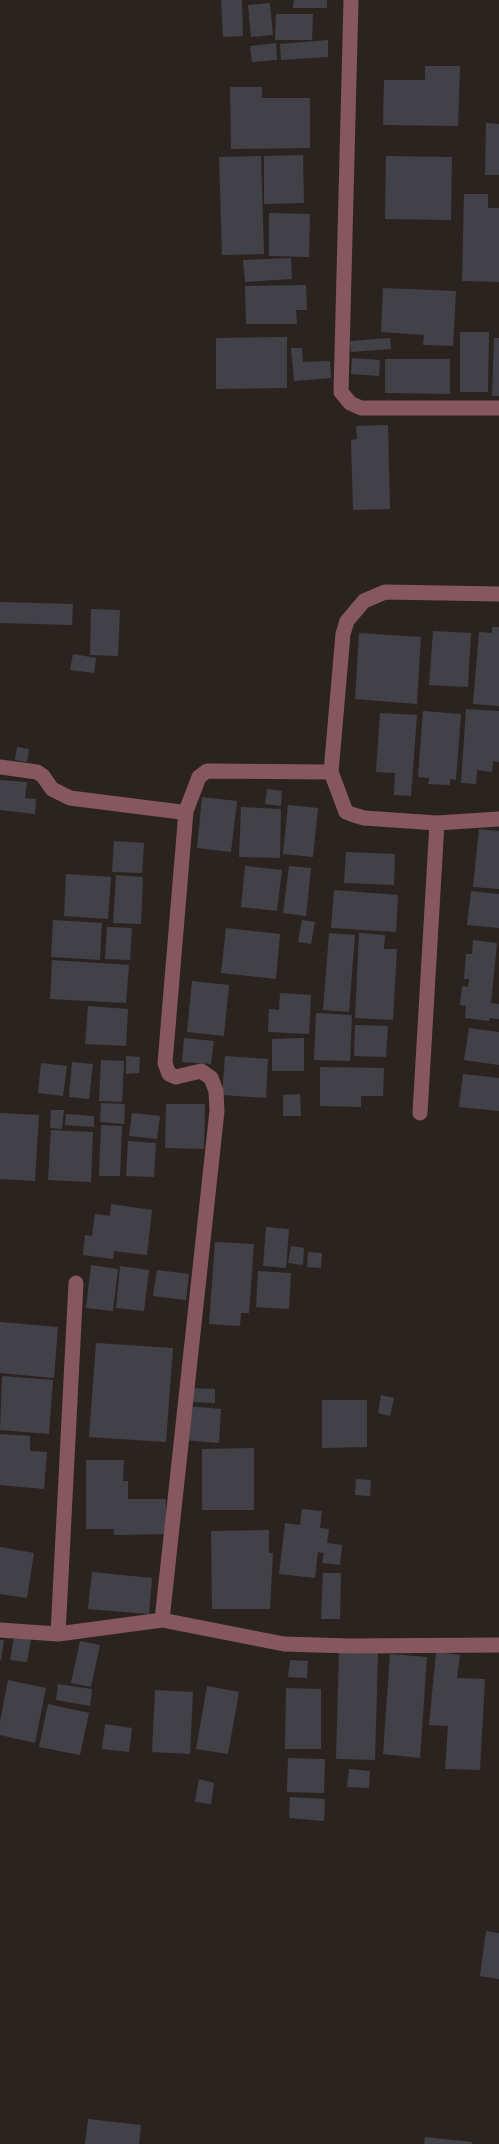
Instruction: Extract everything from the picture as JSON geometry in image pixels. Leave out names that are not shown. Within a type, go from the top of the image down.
[{"type":"street","points":[[351,0],[341,392],[350,403],[361,408],[499,408]]},
{"type":"street","points":[[499,594],[385,592],[355,609],[347,621],[343,634],[331,772],[346,812],[364,818],[437,823],[499,819]]},
{"type":"street","points":[[0,767],[37,772],[43,776],[52,789],[70,798],[186,811]]},
{"type":"street","points":[[162,1620],[217,1111],[216,1091],[211,1078],[201,1071],[176,1077],[169,1074],[165,1063],[186,811],[199,777],[207,771],[331,772]]},
{"type":"street","points":[[420,1113],[437,823]]},
{"type":"street","points":[[58,1634],[76,1283]]},
{"type":"street","points":[[0,1630],[58,1634],[162,1620],[284,1644],[499,1645]]},
{"type":"building","points":[[221,0],[242,0],[243,36],[223,37]]},
{"type":"building","points":[[294,0],[327,0],[327,8],[293,8]]},
{"type":"building","points":[[270,3],[273,35],[251,37],[248,5]]},
{"type":"building","points":[[276,14],[313,14],[312,40],[275,40]]},
{"type":"building","points":[[328,40],[328,57],[281,60],[280,44]]},
{"type":"building","points":[[276,43],[277,60],[252,62],[250,46]]},
{"type":"building","points":[[425,66],[460,66],[458,126],[383,125],[384,80],[425,80]]},
{"type":"building","points":[[230,87],[262,87],[262,98],[310,98],[310,148],[231,149]]},
{"type":"building","points":[[486,123],[499,124],[499,175],[485,175]]},
{"type":"building","points":[[303,155],[304,203],[264,204],[264,156]]},
{"type":"building","points":[[261,156],[264,254],[222,255],[219,157]]},
{"type":"building","points":[[386,156],[452,157],[451,220],[385,219]]},
{"type":"building","points":[[464,194],[488,194],[488,208],[499,208],[499,282],[462,281]]},
{"type":"building","points":[[269,213],[310,214],[309,257],[269,256]]},
{"type":"building","points":[[291,258],[292,279],[245,282],[243,260]]},
{"type":"building","points":[[306,285],[307,310],[296,310],[297,324],[246,324],[245,286]]},
{"type":"building","points":[[383,288],[456,291],[453,346],[423,345],[424,335],[381,332]]},
{"type":"building","points":[[460,332],[489,332],[488,392],[460,392]]},
{"type":"building","points":[[287,337],[287,388],[216,389],[216,338]]},
{"type":"building","points":[[390,338],[391,349],[351,352],[350,341]]},
{"type":"building","points":[[494,338],[499,338],[499,396],[492,396]]},
{"type":"building","points":[[291,348],[302,348],[303,362],[330,361],[331,378],[294,381]]},
{"type":"building","points":[[352,358],[380,360],[379,376],[351,374]]},
{"type":"building","points":[[385,359],[450,359],[450,394],[385,393]]},
{"type":"building","points":[[388,425],[390,509],[353,510],[351,440],[357,439],[356,426]]},
{"type":"building","points":[[0,602],[73,604],[72,625],[0,623]]},
{"type":"building","points":[[91,609],[120,610],[118,656],[90,655]]},
{"type":"building","points":[[492,627],[499,627],[499,706],[473,704],[479,632],[492,633]]},
{"type":"building","points":[[433,631],[471,633],[468,687],[429,685]]},
{"type":"building","points":[[359,633],[421,637],[417,704],[355,699]]},
{"type":"building","points":[[73,654],[96,658],[94,673],[70,670]]},
{"type":"building","points":[[466,709],[499,711],[499,762],[493,761],[492,772],[477,770],[476,784],[461,783]]},
{"type":"building","points":[[423,711],[461,714],[456,780],[450,779],[450,785],[428,784],[429,778],[418,777]]},
{"type":"building","points":[[380,713],[417,715],[411,796],[394,795],[395,773],[376,772]]},
{"type":"building","points":[[17,747],[29,749],[27,762],[15,760]]},
{"type":"building","points":[[0,780],[27,782],[25,798],[36,799],[35,814],[0,810]]},
{"type":"building","points":[[267,789],[282,791],[281,806],[265,804]]},
{"type":"building","points":[[202,797],[237,801],[231,852],[197,848]]},
{"type":"building","points":[[288,805],[318,808],[313,857],[283,854]]},
{"type":"building","points":[[241,807],[281,809],[280,858],[239,857]]},
{"type":"building","points":[[479,829],[499,831],[499,889],[473,887]]},
{"type":"building","points":[[114,841],[144,843],[142,873],[112,872]]},
{"type":"building","points":[[346,852],[395,854],[394,885],[344,883]]},
{"type":"building","points":[[245,866],[282,870],[277,911],[241,907]]},
{"type":"building","points":[[289,866],[311,868],[306,916],[283,913]]},
{"type":"building","points":[[66,874],[111,877],[108,919],[64,916]]},
{"type":"building","points":[[116,875],[143,877],[141,924],[113,923]]},
{"type":"building","points":[[334,890],[398,895],[396,932],[331,928]]},
{"type":"building","points":[[471,891],[499,894],[499,928],[467,925]]},
{"type":"building","points":[[53,920],[102,923],[100,960],[51,957]]},
{"type":"building","points":[[302,920],[315,922],[311,944],[298,942]]},
{"type":"building","points":[[107,927],[132,928],[130,960],[105,959]]},
{"type":"building","points":[[226,928],[280,934],[276,979],[221,973]]},
{"type":"building","points":[[329,933],[355,935],[349,1012],[323,1010]]},
{"type":"building","points":[[359,933],[385,935],[384,949],[397,949],[393,1020],[355,1018]]},
{"type":"building","points":[[473,940],[497,943],[491,1003],[499,1004],[499,1019],[490,1018],[489,1021],[465,1018],[466,1006],[460,1005],[462,986],[468,987],[469,979],[464,979],[466,954],[472,954]]},
{"type":"building","points":[[52,960],[129,965],[126,1003],[50,999]]},
{"type":"building","points":[[192,981],[229,985],[224,1036],[187,1032]]},
{"type":"building","points":[[280,993],[311,995],[309,1034],[268,1032],[269,1009],[279,1010]]},
{"type":"building","points":[[88,1006],[128,1009],[126,1046],[85,1044]]},
{"type":"building","points":[[316,1013],[352,1015],[350,1061],[314,1060]]},
{"type":"building","points":[[355,1025],[388,1026],[386,1057],[354,1056]]},
{"type":"building","points":[[469,1028],[499,1032],[499,1065],[464,1060]]},
{"type":"building","points":[[184,1038],[214,1041],[211,1064],[182,1062]]},
{"type":"building","points":[[304,1038],[304,1071],[272,1071],[272,1039]]},
{"type":"building","points":[[126,1056],[140,1057],[139,1073],[126,1074]]},
{"type":"building","points":[[225,1056],[268,1059],[266,1098],[222,1095]]},
{"type":"building","points":[[101,1060],[124,1061],[122,1102],[99,1101]]},
{"type":"building","points":[[72,1062],[93,1064],[89,1099],[69,1097]]},
{"type":"building","points":[[41,1063],[67,1066],[63,1096],[38,1093]]},
{"type":"building","points":[[320,1067],[384,1068],[383,1096],[361,1096],[361,1107],[320,1106]]},
{"type":"building","points":[[463,1074],[499,1078],[499,1111],[459,1107]]},
{"type":"building","points":[[300,1094],[301,1116],[283,1116],[283,1095]]},
{"type":"building","points":[[101,1103],[125,1104],[124,1124],[100,1122]]},
{"type":"building","points":[[166,1104],[205,1104],[204,1149],[165,1148]]},
{"type":"building","points":[[51,1110],[64,1110],[62,1129],[50,1128]]},
{"type":"building","points":[[0,1113],[39,1115],[35,1181],[0,1179]]},
{"type":"building","points":[[132,1113],[160,1116],[157,1139],[129,1136]]},
{"type":"building","points":[[66,1114],[94,1116],[94,1127],[65,1125]]},
{"type":"building","points":[[101,1125],[122,1126],[120,1176],[99,1176]]},
{"type":"building","points":[[51,1130],[93,1132],[91,1182],[48,1180]]},
{"type":"building","points":[[128,1141],[156,1143],[154,1177],[126,1176]]},
{"type":"building","points":[[111,1204],[152,1210],[147,1255],[114,1251],[113,1259],[83,1255],[85,1235],[92,1236],[95,1214],[110,1216]]},
{"type":"building","points":[[266,1227],[289,1229],[286,1268],[263,1266]]},
{"type":"building","points":[[215,1242],[254,1244],[249,1313],[241,1313],[240,1326],[209,1324]]},
{"type":"building","points":[[291,1246],[304,1248],[303,1265],[288,1263]]},
{"type":"building","points":[[308,1252],[322,1253],[321,1268],[307,1267]]},
{"type":"building","points":[[91,1265],[118,1269],[113,1311],[86,1308]]},
{"type":"building","points":[[120,1266],[149,1270],[144,1311],[116,1308]]},
{"type":"building","points":[[157,1270],[189,1274],[186,1300],[153,1296]]},
{"type":"building","points":[[258,1271],[291,1273],[289,1309],[256,1307]]},
{"type":"building","points":[[0,1322],[58,1327],[54,1378],[0,1373]]},
{"type":"building","points":[[96,1343],[173,1348],[166,1442],[89,1437]]},
{"type":"building","points":[[2,1376],[53,1380],[49,1434],[0,1430]]},
{"type":"building","points":[[190,1388],[215,1389],[215,1403],[189,1402]]},
{"type":"building","points":[[381,1395],[394,1398],[390,1416],[378,1413]]},
{"type":"building","points":[[322,1400],[367,1400],[367,1447],[322,1448]]},
{"type":"building","points":[[185,1406],[221,1409],[219,1443],[183,1440]]},
{"type":"building","points":[[0,1434],[30,1436],[30,1451],[47,1452],[44,1489],[0,1485]]},
{"type":"building","points":[[254,1448],[254,1510],[202,1510],[202,1449]]},
{"type":"building","points":[[86,1460],[124,1460],[123,1481],[128,1481],[128,1499],[166,1499],[166,1534],[114,1535],[114,1529],[86,1529]]},
{"type":"building","points":[[356,1479],[371,1480],[370,1496],[355,1495]]},
{"type":"building","points":[[302,1509],[322,1511],[320,1528],[329,1529],[327,1543],[342,1545],[340,1565],[322,1563],[324,1553],[318,1552],[315,1578],[279,1574],[285,1523],[300,1525]]},
{"type":"building","points":[[269,1530],[269,1553],[273,1553],[270,1609],[212,1609],[211,1531]]},
{"type":"building","points":[[0,1547],[34,1553],[27,1598],[0,1594]]},
{"type":"building","points":[[92,1572],[152,1578],[149,1614],[88,1609]]},
{"type":"building","points":[[323,1573],[341,1573],[340,1619],[321,1619]]},
{"type":"building","points":[[15,1632],[32,1634],[27,1662],[10,1660]]},
{"type":"building","points":[[0,1640],[4,1640],[1,1660],[0,1660]]},
{"type":"building","points":[[80,1641],[100,1645],[91,1687],[71,1683]]},
{"type":"building","points":[[436,1652],[460,1655],[457,1678],[485,1679],[480,1770],[445,1769],[448,1726],[429,1725]]},
{"type":"building","points":[[339,1653],[378,1653],[375,1760],[336,1759]]},
{"type":"building","points":[[390,1654],[427,1657],[420,1758],[383,1754]]},
{"type":"building","points":[[290,1660],[308,1661],[307,1678],[288,1677]]},
{"type":"building","points":[[8,1680],[46,1688],[35,1743],[0,1735],[0,1721]]},
{"type":"building","points":[[58,1684],[92,1689],[90,1706],[56,1700]]},
{"type":"building","points":[[207,1686],[239,1692],[228,1754],[196,1749]]},
{"type":"building","points":[[286,1688],[321,1689],[321,1749],[285,1749]]},
{"type":"building","points":[[155,1690],[193,1692],[190,1754],[152,1752]]},
{"type":"building","points":[[48,1704],[89,1713],[80,1755],[39,1747]]},
{"type":"building","points":[[105,1724],[132,1728],[129,1752],[102,1749]]},
{"type":"building","points":[[288,1758],[325,1759],[324,1793],[287,1792]]},
{"type":"building","points":[[349,1769],[370,1771],[369,1788],[347,1787]]},
{"type":"building","points":[[199,1779],[214,1783],[211,1804],[195,1802]]},
{"type":"building","points":[[290,1797],[325,1799],[324,1821],[289,1818]]},
{"type":"building","points":[[486,1931],[499,1933],[499,1979],[480,1976]]},
{"type":"building","points":[[88,2119],[141,2125],[139,2144],[85,2144]]},
{"type":"building","points":[[425,2137],[472,2142],[472,2144],[424,2144]]}]
